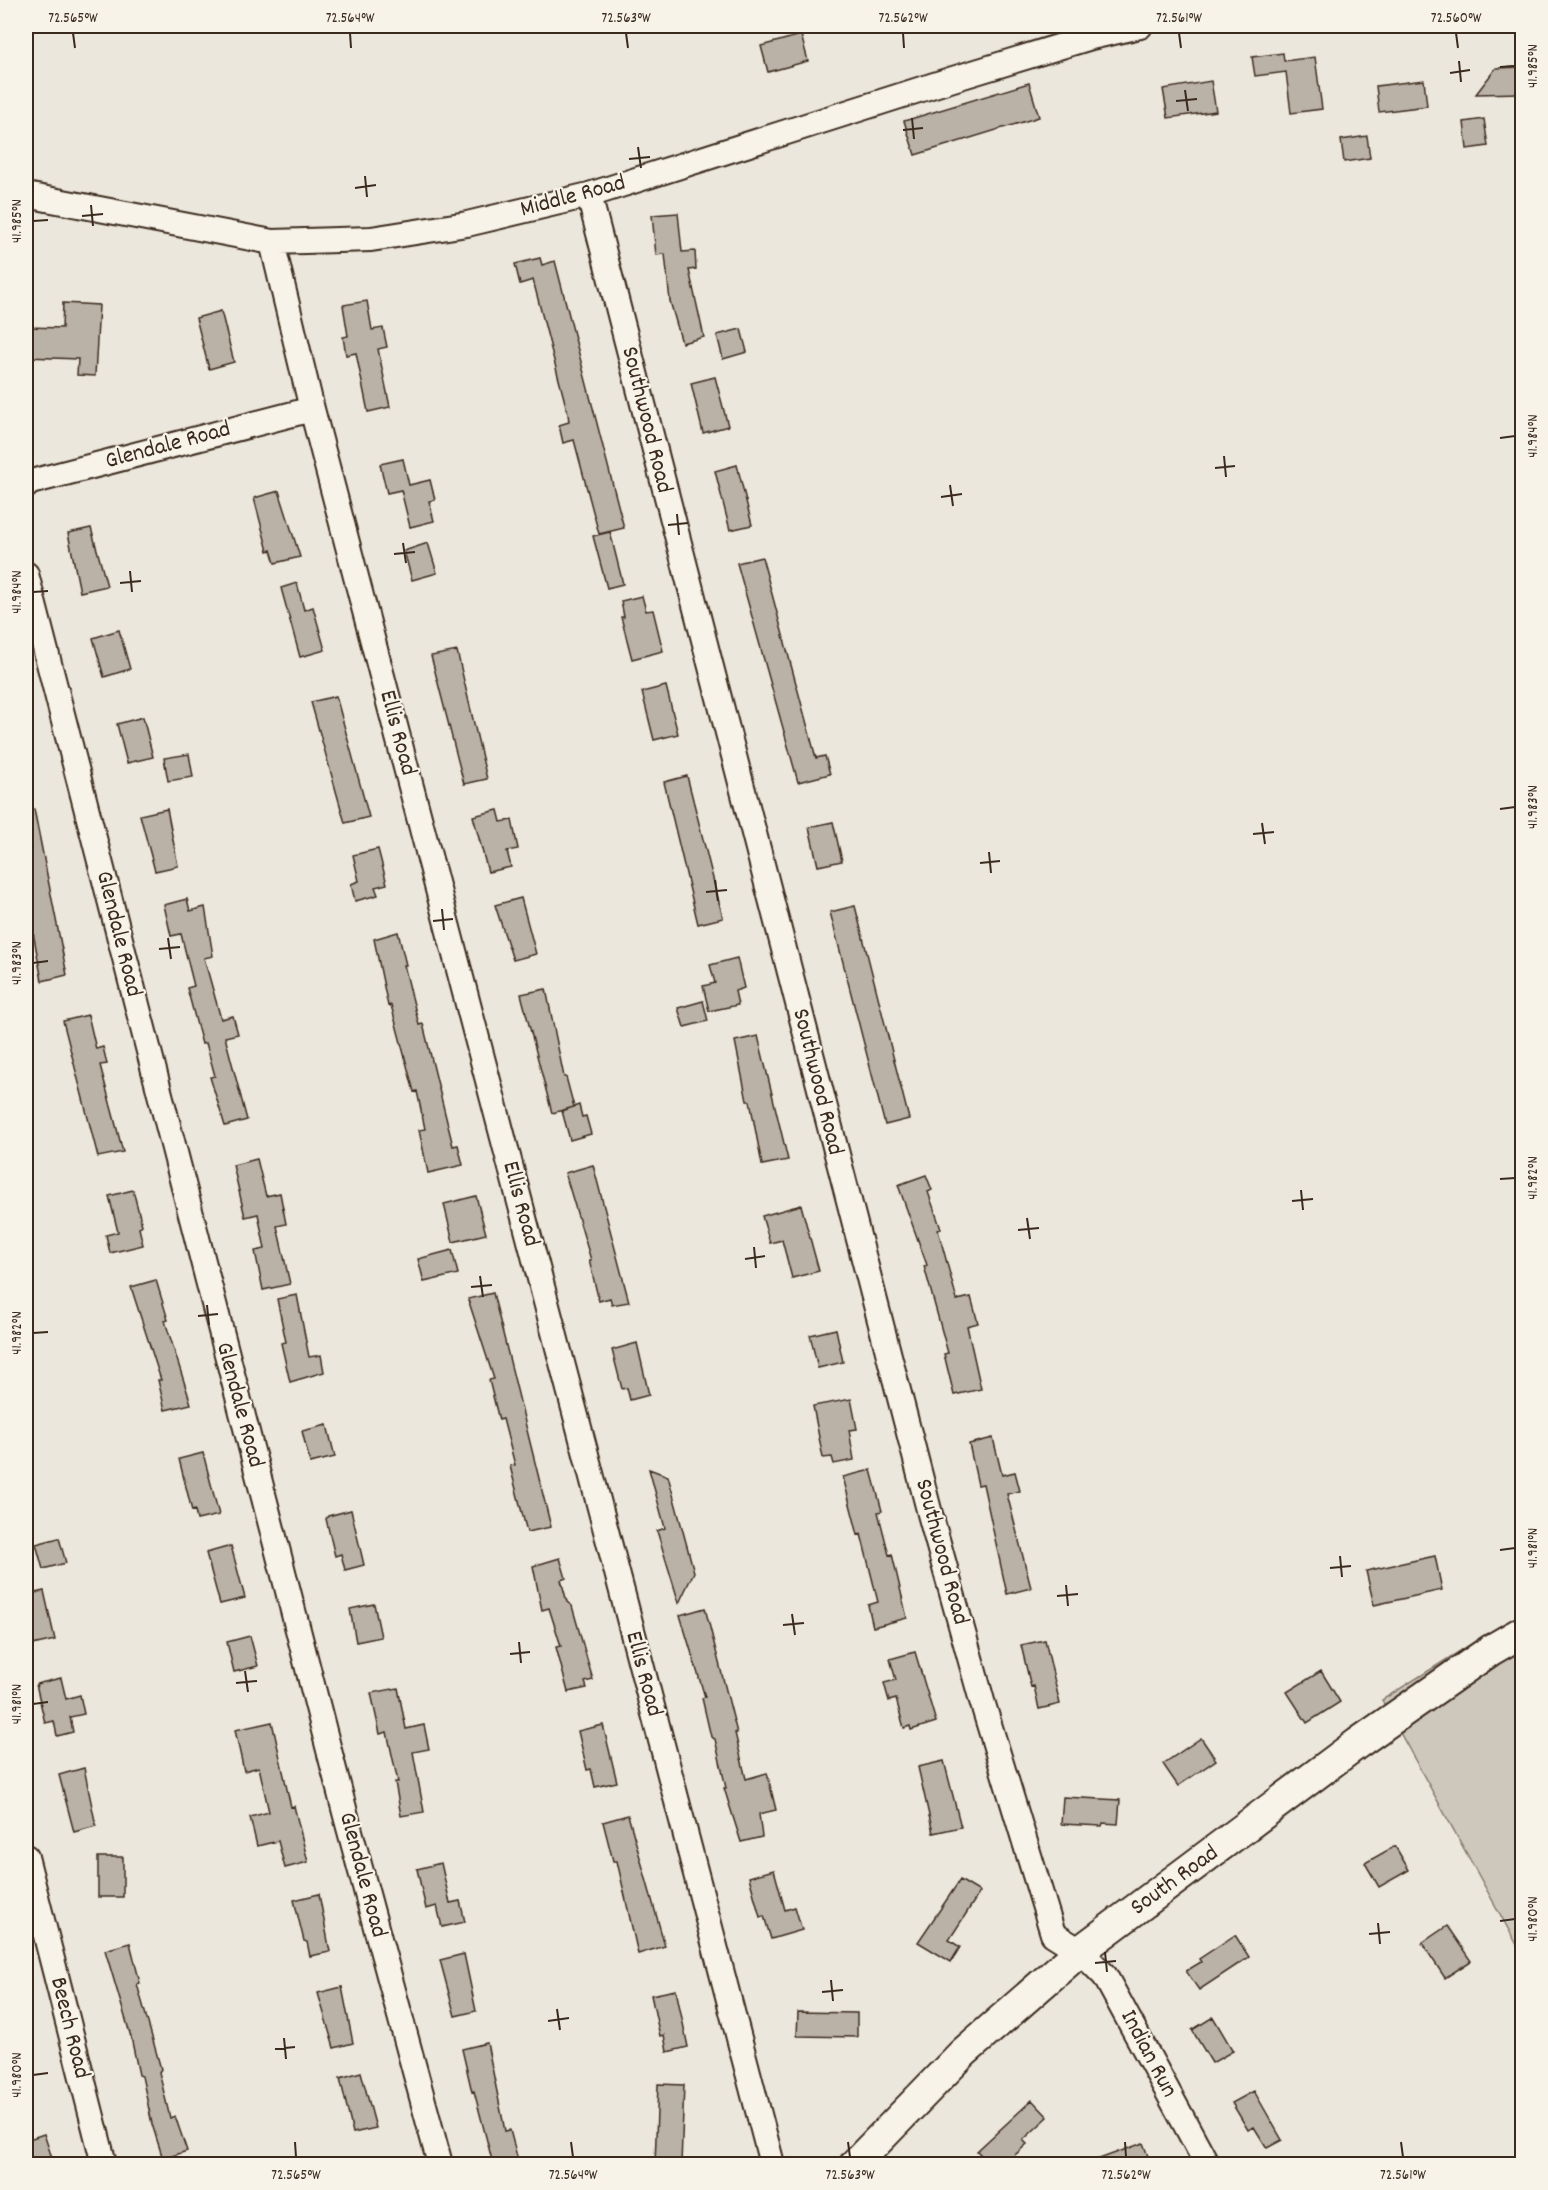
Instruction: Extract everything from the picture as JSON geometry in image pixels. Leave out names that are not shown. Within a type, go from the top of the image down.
[{"type":"main road","name":"South Road","points":[[855,2164],[963,2053],[1080,1951],[1358,1743],[1491,1650],[1522,1632]]},
{"type":"street","name":"Middle Road","points":[[26,195],[272,242],[381,237],[467,224],[590,195],[964,76],[1091,37],[1140,26]]},
{"type":"street","name":"Southwood Road","points":[[590,195],[849,1205],[982,1701],[1053,1934],[1080,1951]]},
{"type":"street","name":"Ellis Road","points":[[272,242],[312,409],[772,2164]]},
{"type":"street","name":"Glendale Road","points":[[26,486],[27,483],[312,409]]},
{"type":"street","name":"Glendale Road","points":[[26,574],[332,1763],[440,2164]]},
{"type":"street","name":"Beech Road","points":[[26,1857],[104,2164]]},
{"type":"street","name":"Indian Run","points":[[1080,1951],[1105,1976],[1207,2164]]},
{"type":"shaded area","points":[[1506,1622],[1522,1651],[1522,1954],[1382,1700]]},
{"type":"building","points":[[801,35],[808,61],[768,72],[761,46]]},
{"type":"building","points":[[1283,53],[1284,61],[1315,57],[1322,109],[1291,113],[1286,72],[1255,76],[1252,57]]},
{"type":"building","points":[[1522,67],[1522,93],[1476,94],[1496,68]]},
{"type":"building","points":[[1424,80],[1427,106],[1379,112],[1376,86]]},
{"type":"building","points":[[1211,81],[1216,111],[1168,118],[1163,89]]},
{"type":"building","points":[[1029,83],[1039,117],[915,155],[904,121]]},
{"type":"building","points":[[1484,119],[1488,146],[1467,149],[1464,122]]},
{"type":"building","points":[[1367,136],[1370,158],[1344,162],[1341,140]]},
{"type":"building","points":[[678,213],[682,252],[695,251],[696,269],[689,270],[704,337],[682,343],[670,301],[665,254],[656,255],[652,215]]},
{"type":"building","points":[[540,258],[542,265],[555,261],[624,528],[599,534],[574,440],[563,443],[559,425],[569,422],[568,414],[533,280],[520,284],[515,264]]},
{"type":"building","points":[[367,301],[372,330],[383,328],[387,347],[378,349],[390,407],[368,412],[356,353],[346,355],[343,337],[348,336],[343,305]]},
{"type":"building","points":[[63,303],[99,305],[95,376],[77,375],[78,359],[27,357],[28,327],[62,328]]},
{"type":"building","points":[[221,311],[234,362],[209,369],[196,318]]},
{"type":"building","points":[[741,329],[747,352],[723,359],[717,335]]},
{"type":"building","points":[[715,377],[728,426],[703,433],[691,383]]},
{"type":"building","points":[[403,459],[409,485],[430,480],[435,500],[429,501],[434,521],[410,527],[401,490],[387,493],[380,464]]},
{"type":"building","points":[[737,465],[752,525],[730,530],[715,471]]},
{"type":"building","points":[[279,491],[300,557],[275,563],[271,550],[268,551],[254,498]]},
{"type":"building","points":[[91,528],[107,586],[80,592],[68,533]]},
{"type":"building","points":[[610,532],[623,584],[607,588],[593,536]]},
{"type":"building","points":[[428,543],[437,573],[412,580],[404,551]]},
{"type":"building","points":[[762,557],[816,758],[825,756],[830,774],[798,782],[737,563]]},
{"type":"building","points":[[297,583],[304,610],[313,607],[325,650],[300,657],[281,588]]},
{"type":"building","points":[[642,596],[646,611],[653,610],[663,651],[632,659],[621,617],[624,617],[621,601]]},
{"type":"building","points":[[119,630],[130,669],[104,677],[93,638]]},
{"type":"building","points":[[457,651],[487,779],[464,784],[431,656]]},
{"type":"building","points":[[666,686],[678,734],[654,740],[642,692]]},
{"type":"building","points":[[336,696],[369,817],[345,823],[311,702]]},
{"type":"building","points":[[143,717],[153,757],[127,763],[117,724]]},
{"type":"building","points":[[189,754],[193,777],[168,781],[164,758]]},
{"type":"building","points":[[687,776],[723,918],[698,924],[664,782]]},
{"type":"building","points":[[34,809],[67,975],[42,981],[26,894],[26,810]]},
{"type":"building","points":[[167,809],[178,866],[155,871],[140,815]]},
{"type":"building","points":[[498,810],[501,822],[512,820],[518,849],[507,851],[511,867],[488,872],[473,816]]},
{"type":"building","points":[[833,822],[842,861],[818,866],[809,827]]},
{"type":"building","points":[[378,849],[387,884],[375,887],[378,895],[355,901],[351,884],[359,881],[353,855]]},
{"type":"building","points":[[521,898],[536,954],[513,960],[495,905]]},
{"type":"building","points":[[187,899],[190,911],[205,907],[213,956],[204,958],[221,1019],[233,1016],[238,1034],[225,1037],[247,1120],[225,1126],[210,1077],[215,1076],[206,1043],[202,1044],[187,988],[194,986],[181,934],[171,936],[164,905]]},
{"type":"building","points":[[855,906],[909,1119],[885,1125],[830,912]]},
{"type":"building","points":[[398,932],[419,1025],[423,1024],[453,1146],[458,1145],[463,1165],[428,1173],[419,1130],[425,1129],[417,1091],[414,1092],[391,1005],[388,1006],[374,939]]},
{"type":"building","points":[[737,958],[744,988],[735,991],[738,1005],[709,1011],[703,986],[715,983],[710,965]]},
{"type":"building","points":[[546,989],[564,1077],[566,1077],[574,1107],[552,1113],[521,994]]},
{"type":"building","points":[[703,1001],[708,1021],[684,1027],[678,1008]]},
{"type":"building","points":[[88,1015],[96,1049],[103,1047],[107,1064],[100,1065],[123,1152],[98,1157],[63,1021]]},
{"type":"building","points":[[758,1036],[788,1160],[762,1165],[750,1101],[747,1101],[735,1041]]},
{"type":"building","points":[[579,1105],[582,1117],[586,1116],[591,1134],[570,1140],[562,1111]]},
{"type":"building","points":[[257,1159],[266,1196],[280,1193],[286,1224],[277,1226],[290,1284],[263,1290],[255,1251],[265,1249],[258,1214],[245,1217],[233,1165]]},
{"type":"building","points":[[593,1165],[629,1302],[612,1305],[610,1298],[599,1301],[589,1260],[591,1260],[565,1173]]},
{"type":"building","points":[[926,1175],[932,1190],[928,1192],[941,1229],[938,1230],[957,1300],[971,1297],[978,1323],[967,1326],[981,1389],[954,1395],[944,1354],[948,1353],[924,1266],[927,1265],[898,1185]]},
{"type":"building","points":[[133,1190],[142,1225],[139,1228],[143,1245],[110,1253],[106,1235],[118,1232],[109,1196]]},
{"type":"building","points":[[476,1196],[486,1234],[453,1242],[444,1204]]},
{"type":"building","points":[[801,1205],[819,1271],[792,1278],[782,1240],[770,1243],[762,1216]]},
{"type":"building","points":[[452,1250],[458,1274],[424,1282],[418,1259]]},
{"type":"building","points":[[156,1280],[168,1320],[165,1321],[191,1404],[165,1410],[158,1380],[161,1380],[131,1287]]},
{"type":"building","points":[[493,1293],[551,1527],[527,1532],[510,1466],[515,1465],[503,1419],[499,1420],[489,1380],[494,1379],[468,1299]]},
{"type":"building","points":[[297,1295],[309,1357],[321,1355],[324,1372],[290,1382],[281,1343],[286,1342],[277,1299]]},
{"type":"building","points":[[836,1329],[843,1362],[818,1368],[810,1335]]},
{"type":"building","points":[[637,1343],[649,1395],[630,1400],[627,1388],[622,1389],[612,1350]]},
{"type":"building","points":[[851,1399],[857,1429],[849,1430],[854,1460],[834,1464],[832,1457],[823,1458],[813,1406]]},
{"type":"building","points":[[327,1425],[335,1457],[310,1463],[302,1431]]},
{"type":"building","points":[[993,1438],[1002,1475],[1015,1472],[1020,1491],[1007,1494],[1031,1588],[1007,1594],[983,1484],[978,1485],[969,1444]]},
{"type":"building","points":[[203,1453],[219,1515],[197,1520],[195,1510],[192,1511],[179,1459]]},
{"type":"building","points":[[649,1469],[668,1476],[694,1572],[679,1603],[657,1531],[665,1528]]},
{"type":"building","points":[[871,1470],[882,1511],[878,1512],[889,1555],[892,1554],[907,1618],[873,1627],[868,1605],[878,1602],[861,1534],[858,1535],[843,1477]]},
{"type":"building","points":[[351,1510],[364,1565],[345,1570],[341,1554],[335,1556],[326,1519],[328,1516]]},
{"type":"building","points":[[59,1538],[66,1563],[43,1569],[36,1544]]},
{"type":"building","points":[[231,1546],[245,1598],[220,1604],[206,1553]]},
{"type":"building","points":[[1435,1556],[1442,1590],[1374,1605],[1366,1571]]},
{"type":"building","points":[[560,1558],[566,1578],[561,1580],[567,1602],[572,1606],[593,1680],[585,1682],[587,1688],[568,1692],[556,1647],[561,1646],[549,1608],[542,1610],[533,1566]]},
{"type":"building","points":[[44,1591],[55,1640],[28,1646],[26,1595]]},
{"type":"building","points":[[374,1604],[381,1637],[356,1642],[350,1609]]},
{"type":"building","points":[[705,1608],[737,1733],[735,1733],[746,1779],[767,1773],[776,1810],[759,1814],[762,1837],[741,1842],[724,1788],[726,1788],[715,1739],[711,1737],[702,1698],[705,1697],[680,1615]]},
{"type":"building","points":[[250,1636],[258,1666],[234,1672],[227,1642]]},
{"type":"building","points":[[1045,1640],[1060,1704],[1039,1709],[1021,1645]]},
{"type":"building","points":[[915,1652],[936,1722],[911,1730],[910,1726],[904,1728],[896,1699],[889,1701],[884,1683],[896,1680],[890,1659]]},
{"type":"building","points":[[1321,1671],[1340,1702],[1307,1723],[1287,1692]]},
{"type":"building","points":[[61,1678],[66,1699],[80,1695],[84,1714],[70,1717],[73,1732],[57,1736],[54,1721],[45,1723],[36,1684]]},
{"type":"building","points":[[398,1688],[406,1729],[424,1725],[429,1749],[413,1752],[424,1812],[401,1816],[395,1782],[398,1782],[387,1732],[380,1734],[371,1693]]},
{"type":"building","points":[[272,1722],[291,1807],[294,1806],[308,1862],[285,1868],[278,1841],[257,1846],[250,1817],[269,1812],[259,1767],[244,1771],[235,1730]]},
{"type":"building","points":[[603,1725],[617,1782],[595,1787],[591,1769],[587,1770],[578,1731]]},
{"type":"building","points":[[1201,1738],[1216,1760],[1178,1786],[1163,1764]]},
{"type":"building","points":[[944,1761],[961,1827],[933,1833],[918,1767]]},
{"type":"building","points":[[84,1768],[96,1826],[74,1832],[59,1775]]},
{"type":"building","points":[[1063,1797],[1120,1800],[1118,1824],[1103,1823],[1102,1826],[1061,1824]]},
{"type":"building","points":[[628,1815],[665,1946],[638,1954],[617,1861],[613,1861],[603,1822]]},
{"type":"building","points":[[1395,1846],[1409,1870],[1379,1887],[1365,1863]]},
{"type":"building","points":[[98,1857],[123,1857],[123,1897],[98,1897]]},
{"type":"building","points":[[441,1863],[450,1903],[460,1901],[465,1922],[442,1927],[437,1906],[426,1909],[417,1869]]},
{"type":"building","points":[[774,1870],[785,1910],[795,1907],[802,1930],[771,1939],[764,1916],[760,1917],[749,1877]]},
{"type":"building","points":[[960,1880],[980,1892],[949,1940],[960,1947],[951,1962],[918,1942]]},
{"type":"building","points":[[319,1894],[330,1952],[310,1956],[294,1900]]},
{"type":"building","points":[[1447,1926],[1471,1961],[1445,1978],[1422,1943]]},
{"type":"building","points":[[1235,1935],[1249,1957],[1199,1990],[1186,1971],[1201,1962],[1199,1959]]},
{"type":"building","points":[[130,1943],[140,1983],[137,1984],[161,2069],[159,2072],[170,2118],[175,2116],[187,2151],[163,2159],[152,2124],[142,2076],[139,2075],[131,2037],[105,1950]]},
{"type":"building","points":[[464,1954],[476,2011],[455,2016],[440,1960]]},
{"type":"building","points":[[342,1987],[353,2043],[334,2048],[318,1993]]},
{"type":"building","points":[[676,1990],[688,2047],[667,2052],[664,2035],[660,2036],[651,1995]]},
{"type":"building","points":[[798,2012],[857,2013],[857,2037],[797,2036]]},
{"type":"building","points":[[1213,2017],[1233,2051],[1212,2063],[1192,2030]]},
{"type":"building","points":[[487,2043],[505,2131],[510,2130],[519,2164],[493,2164],[474,2091],[472,2092],[462,2049]]},
{"type":"building","points":[[361,2072],[376,2128],[353,2133],[340,2078]]},
{"type":"building","points":[[658,2084],[684,2085],[681,2164],[655,2164]]},
{"type":"building","points":[[1254,2091],[1282,2140],[1267,2148],[1254,2127],[1248,2130],[1232,2103]]},
{"type":"building","points":[[1032,2100],[1048,2117],[1023,2140],[1027,2144],[1005,2164],[990,2164],[977,2151]]},
{"type":"building","points":[[44,2134],[54,2164],[29,2164],[26,2140]]},
{"type":"building","points":[[1143,2143],[1151,2164],[1091,2164],[1091,2162]]}]
